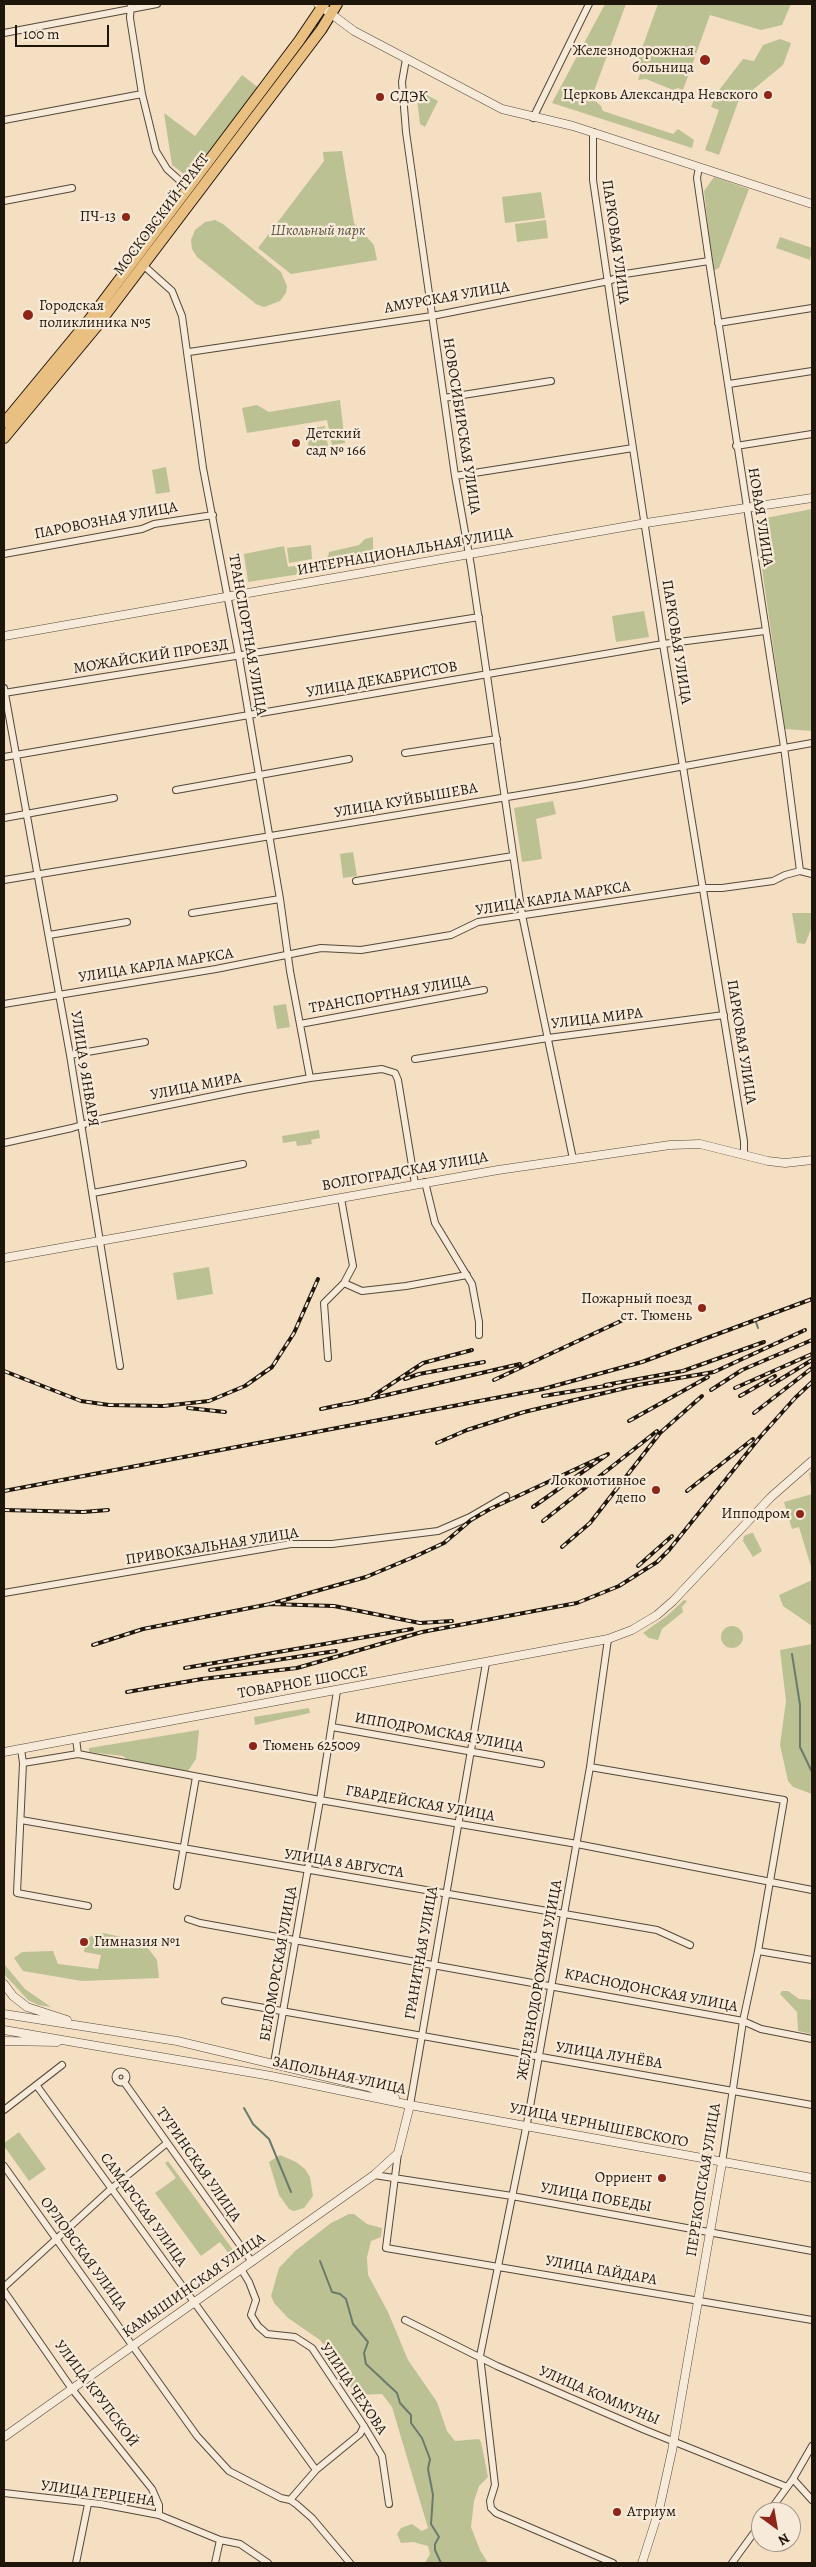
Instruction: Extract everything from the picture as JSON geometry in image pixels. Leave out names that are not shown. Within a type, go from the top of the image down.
[{"type":"main road","name":"МОСКОВСКИЙ ТРАКТ","points":[[4,438],[63,368],[143,265],[330,16],[337,4]]},
{"type":"main road","name":"МОСКОВСКИЙ ТРАКТ","points":[[4,423],[84,327],[321,5]]},
{"type":"street","points":[[4,33],[131,6],[157,4]]},
{"type":"street","points":[[533,118],[589,4]]},
{"type":"street","points":[[321,5],[330,16],[354,31],[502,109],[593,132],[812,204]]},
{"type":"street","points":[[131,6],[142,94],[156,151],[167,169],[188,188]]},
{"type":"street","name":"НОВОСИБИРСКАЯ УЛИЦА","points":[[406,59],[402,82],[406,132],[455,476],[488,673],[522,915],[572,1159]]},
{"type":"street","points":[[4,120],[142,94]]},
{"type":"street","name":"ПАРКОВАЯ УЛИЦА","points":[[593,132],[594,180],[608,281],[663,644],[744,1141],[744,1155]]},
{"type":"street","name":"НОВАЯ УЛИЦА","points":[[699,167],[697,178],[718,323],[729,384],[745,508],[784,747],[800,871]]},
{"type":"street","points":[[4,201],[72,188]]},
{"type":"street","name":"АМУРСКАЯ УЛИЦА","points":[[189,352],[432,316],[608,281],[625,274],[709,261]]},
{"type":"street","name":"ТРАНСПОРТНАЯ УЛИЦА","points":[[143,265],[165,283],[176,297],[189,352],[203,468],[239,657],[310,1078]]},
{"type":"street","points":[[718,323],[812,308]]},
{"type":"street","points":[[729,384],[812,371]]},
{"type":"street","points":[[444,398],[551,381]]},
{"type":"street","points":[[736,446],[812,434]]},
{"type":"street","points":[[455,476],[633,448]]},
{"type":"street","name":"ИНТЕРНАЦИОНАЛЬНАЯ УЛИЦА","points":[[4,636],[646,523],[812,498]]},
{"type":"street","name":"ПАРОВОЗНАЯ УЛИЦА","points":[[4,554],[142,529],[162,522],[213,515]]},
{"type":"street","name":"МОЖАЙСКИЙ ПРОЕЗД","points":[[4,691],[239,657],[479,618]]},
{"type":"street","name":"УЛИЦА ДЕКАБРИСТОВ","points":[[4,757],[663,644],[765,631]]},
{"type":"street","name":"УЛИЦА 9 ЯНВАРЯ","points":[[4,691],[60,994],[120,1366]]},
{"type":"street","points":[[405,753],[497,739]]},
{"type":"street","name":"УЛИЦА КУЙБЫШЕВА","points":[[4,880],[684,766],[812,742]]},
{"type":"street","points":[[176,790],[349,759]]},
{"type":"street","points":[[4,818],[114,798]]},
{"type":"street","points":[[356,881],[513,856]]},
{"type":"street","points":[[800,871],[812,874]]},
{"type":"street","name":"УЛИЦА КАРЛА МАРКСА","points":[[4,1004],[288,956],[321,948],[361,950],[451,935],[478,922],[704,888],[722,888],[773,881],[800,871]]},
{"type":"street","points":[[192,913],[280,899]]},
{"type":"street","points":[[49,935],[127,922]]},
{"type":"street","name":"ТРАНСПОРТНАЯ УЛИЦА","points":[[300,1024],[484,990]]},
{"type":"street","name":"УЛИЦА МИРА","points":[[415,1059],[548,1038],[724,1015]]},
{"type":"street","points":[[70,1055],[145,1042]]},
{"type":"street","name":"УЛИЦА МИРА","points":[[4,1143],[80,1125],[310,1078],[382,1069],[394,1073],[398,1080],[415,1184]]},
{"type":"street","name":"ВОЛГОГРАДСКАЯ УЛИЦА","points":[[4,1258],[425,1182],[684,1144],[700,1144],[786,1163],[812,1160]]},
{"type":"street","points":[[93,1193],[243,1164]]},
{"type":"street","points":[[425,1182],[435,1223],[472,1284],[480,1335]]},
{"type":"street","points":[[328,1358],[324,1304],[344,1283],[353,1266],[341,1198]]},
{"type":"street","points":[[344,1283],[362,1291],[406,1286],[467,1275]]},
{"type":"street","name":"ТОВАРНОЕ ШОССЕ","points":[[4,1752],[608,1639],[632,1630],[657,1615],[674,1601],[771,1497],[812,1461]]},
{"type":"street","name":"ПРИВОКЗАЛЬНАЯ УЛИЦА","points":[[4,1593],[291,1544],[332,1544],[438,1531],[470,1517],[506,1496]]},
{"type":"street","name":"ЖЕЛЕЗНОДОРОЖНАЯ УЛИЦА","points":[[608,1639],[590,1767],[527,2126],[480,2356],[495,2485],[490,2501],[491,2508],[496,2513],[613,2563]]},
{"type":"street","name":"ГРАНИТНАЯ УЛИЦА","points":[[386,2248],[398,2153],[410,2105],[486,1663]]},
{"type":"street","name":"БЕЛОМОРСКАЯ УЛИЦА","points":[[274,2063],[337,1691]]},
{"type":"street","name":"ИППОДРОМСКАЯ УЛИЦА","points":[[332,1726],[541,1764]]},
{"type":"street","points":[[76,1739],[78,1754]]},
{"type":"street","points":[[21,1749],[23,1763],[17,1893],[88,1906]]},
{"type":"street","name":"ГВАРДЕЙСКАЯ УЛИЦА","points":[[23,1763],[78,1754],[320,1800],[577,1844],[770,1880],[812,1890]]},
{"type":"street","name":"ПЕРЕКОПСКАЯ УЛИЦА","points":[[590,1767],[784,1800],[758,1951],[743,2021],[722,2163],[674,2440],[659,2510],[642,2563]]},
{"type":"street","points":[[177,1886],[196,1777]]},
{"type":"street","name":"УЛИЦА 8 АВГУСТА","points":[[21,1820],[657,1930],[690,1945]]},
{"type":"street","name":"КРАСНОДОНСКАЯ УЛИЦА","points":[[188,1919],[200,1923],[743,2021],[761,2029],[812,2039]]},
{"type":"street","points":[[758,1951],[812,1960]]},
{"type":"street","points":[[4,1984],[13,1996],[27,2007],[76,2024]]},
{"type":"street","name":"УЛИЦА ЛУНЁВА","points":[[224,2001],[812,2105]]},
{"type":"street","name":"ЗАПОЛЬНАЯ УЛИЦА","points":[[4,2014],[177,2041],[369,2087],[410,2105]]},
{"type":"street","name":"ЗАПОЛЬНАЯ УЛИЦА","points":[[4,2030],[272,2076],[410,2105]]},
{"type":"street","points":[[4,2041],[74,2042]]},
{"type":"street","points":[[4,2110],[62,2065]]},
{"type":"street","name":"ТУРИНСКАЯ УЛИЦА","points":[[124,2082],[252,2262]]},
{"type":"street","name":"САМАРСКАЯ УЛИЦА","points":[[37,2086],[316,2470]]},
{"type":"street","name":"УЛИЦА ЧЕРНЫШЕВСКОГО","points":[[410,2105],[812,2178]]},
{"type":"street","points":[[4,2289],[112,2188],[167,2143]]},
{"type":"street","name":"КАМЫШИНСКАЯ УЛИЦА","points":[[6,2432],[72,2389],[278,2244],[374,2175],[398,2153]]},
{"type":"street","name":"ОРЛОВСКАЯ УЛИЦА","points":[[4,2166],[134,2345],[197,2436],[229,2471],[281,2498],[290,2500],[312,2518],[350,2563]]},
{"type":"street","name":"УЛИЦА ПОБЕДЫ","points":[[374,2175],[512,2196],[812,2251]]},
{"type":"street","name":"УЛИЦА ГАЙДАРА","points":[[386,2248],[498,2265],[812,2320]]},
{"type":"street","name":"УЛИЦА ЧЕХОВА","points":[[241,2269],[249,2282],[256,2300],[251,2315],[258,2326],[267,2334],[295,2337],[312,2348],[364,2426],[382,2456],[389,2504]]},
{"type":"street","name":"УЛИЦА КРУПСКОЙ","points":[[4,2289],[72,2389],[152,2488],[159,2505],[159,2515]]},
{"type":"street","name":"УЛИЦА КОММУНЫ","points":[[404,2320],[480,2356],[496,2366],[645,2430],[674,2440],[787,2487]]},
{"type":"street","points":[[290,2500],[316,2470],[360,2434],[364,2426]]},
{"type":"street","points":[[776,2502],[793,2479],[812,2446]]},
{"type":"street","points":[[793,2479],[812,2500]]},
{"type":"street","name":"УЛИЦА ГЕРЦЕНА","points":[[4,2493],[140,2510],[159,2515],[220,2540],[240,2544],[268,2563]]},
{"type":"street","points":[[76,2563],[88,2504]]},
{"type":"street","points":[[732,2563],[751,2537]]},
{"type":"street","points":[[215,2563],[220,2540]]},
{"type":"green space","points":[[605,4],[626,4],[594,91],[594,100],[601,106],[603,111],[673,134],[678,129],[694,140],[692,148],[552,103]]},
{"type":"green space","points":[[658,4],[791,4],[782,25],[761,30],[710,15],[683,90],[678,88],[673,90],[646,79],[638,80],[642,68],[637,62]]},
{"type":"green space","points":[[780,39],[791,43],[783,65],[738,102],[719,155],[705,150],[719,110],[711,107],[716,94],[743,59],[754,61],[763,45]]},
{"type":"green space","points":[[242,75],[260,89],[189,178],[172,165],[164,113],[195,136]]},
{"type":"green space","points":[[421,92],[438,101],[425,127],[420,124],[417,99]]},
{"type":"green space","name":"Школьный парк","points":[[342,151],[354,223],[374,245],[377,260],[291,274],[258,248],[324,161],[323,152]]},
{"type":"green space","points":[[714,177],[749,189],[719,268],[713,271],[704,191]]},
{"type":"green space","points":[[541,192],[545,218],[505,223],[502,197]]},
{"type":"green space","points":[[215,220],[223,224],[281,272],[287,286],[286,293],[280,301],[264,307],[256,304],[197,257],[192,249],[191,240],[195,230],[205,222]]},
{"type":"green space","points":[[546,220],[548,238],[517,242],[515,224]]},
{"type":"green space","points":[[780,237],[812,248],[810,260],[776,248]]},
{"type":"green space","points":[[340,400],[345,443],[332,445],[327,420],[247,433],[242,408],[257,405],[269,412]]},
{"type":"green space","points":[[325,426],[328,447],[309,449],[306,429]]},
{"type":"green space","points":[[166,467],[170,492],[156,494],[152,470]]},
{"type":"green space","points":[[812,509],[812,731],[785,729],[755,520]]},
{"type":"green space","points":[[373,537],[373,563],[248,582],[244,554],[284,546],[288,567],[327,560],[329,552],[359,545],[365,539]]},
{"type":"green space","points":[[311,545],[312,559],[289,563],[287,548]]},
{"type":"green space","points":[[644,611],[649,637],[616,642],[612,616]]},
{"type":"green space","points":[[553,801],[556,814],[536,819],[542,859],[522,862],[514,808]]},
{"type":"green space","points":[[353,852],[357,876],[343,878],[340,854]]},
{"type":"green space","points":[[792,913],[812,913],[812,927],[805,944],[797,943]]},
{"type":"green space","points":[[286,1004],[290,1027],[277,1029],[273,1006]]},
{"type":"green space","points":[[319,1130],[320,1138],[311,1140],[312,1144],[297,1146],[296,1141],[283,1143],[282,1136]]},
{"type":"green space","points":[[209,1267],[213,1294],[177,1300],[173,1273]]},
{"type":"green space","points":[[812,1472],[812,1494],[809,1473]]},
{"type":"green space","name":"Ипподром","points":[[812,1494],[812,1570],[799,1527],[792,1529],[784,1502]]},
{"type":"green space","points":[[753,1533],[762,1551],[753,1557],[743,1541],[744,1536]]},
{"type":"green space","points":[[812,1580],[812,1626],[783,1606],[779,1595]]},
{"type":"green space","points":[[684,1600],[687,1601],[682,1607],[683,1612],[662,1629],[658,1640],[649,1638],[643,1633],[668,1615]]},
{"type":"green space","points":[[732,1626],[740,1629],[743,1637],[740,1645],[732,1648],[724,1645],[721,1637],[724,1629]]},
{"type":"green space","points":[[812,1644],[812,1794],[793,1787],[788,1781],[780,1745],[786,1701],[780,1650]]},
{"type":"green space","points":[[309,1708],[310,1713],[255,1725],[254,1717]]},
{"type":"green space","points":[[199,1730],[196,1759],[188,1771],[132,1764],[123,1756],[89,1752],[89,1748]]},
{"type":"green space","points":[[103,1933],[136,1940],[147,1947],[157,1960],[159,1978],[82,1981],[23,1971],[14,1958],[22,1952],[53,1951],[58,1964],[98,1969],[101,1955],[84,1952],[85,1942],[91,1936]]},
{"type":"green space","points":[[4,1964],[25,1989],[51,2007],[38,2005],[28,2000],[4,1974]]},
{"type":"green space","points":[[782,1991],[788,1991],[799,1999],[812,2000],[812,2034],[798,2031],[797,2012],[780,1994]]},
{"type":"green space","points":[[19,2132],[46,2169],[29,2181],[4,2146],[4,2143]]},
{"type":"green space","points":[[280,2155],[296,2162],[305,2169],[310,2177],[313,2196],[304,2208],[294,2211],[289,2209],[279,2195],[269,2162]]},
{"type":"green space","points":[[168,2161],[236,2254],[232,2258],[220,2242],[201,2256],[155,2193],[176,2178],[165,2163]]},
{"type":"green space","points":[[349,2214],[354,2214],[367,2224],[382,2228],[381,2237],[371,2241],[367,2257],[368,2275],[388,2312],[408,2360],[437,2402],[447,2431],[455,2441],[479,2439],[481,2442],[488,2477],[479,2486],[474,2501],[471,2527],[480,2550],[488,2563],[425,2563],[430,2554],[428,2546],[413,2542],[401,2543],[397,2534],[401,2528],[412,2524],[422,2531],[428,2528],[392,2407],[382,2394],[358,2395],[354,2393],[333,2356],[320,2340],[288,2318],[274,2303],[271,2296],[279,2268],[295,2251],[331,2223]]},
{"type":"waterway","points":[[756,1322],[758,1328]]},
{"type":"waterway","points":[[792,1654],[800,1705],[800,1747],[812,1772]]},
{"type":"waterway","points":[[244,2108],[253,2124],[269,2139],[291,2192]]},
{"type":"waterway","points":[[320,2261],[332,2292],[340,2294],[346,2299],[353,2324],[368,2342],[364,2353],[366,2364],[397,2393],[400,2403],[411,2415],[411,2423],[422,2438],[430,2459],[428,2469],[433,2495],[431,2524],[439,2537],[435,2544],[435,2550],[441,2563]]},
{"type":"railway","points":[[4,1371],[81,1401],[109,1405],[163,1406],[209,1401],[245,1386],[272,1367],[294,1333],[318,1279]]},
{"type":"railway","points":[[4,1491],[543,1389],[642,1362],[812,1299]]},
{"type":"railway","points":[[494,1380],[623,1320]]},
{"type":"railway","points":[[437,1443],[467,1430],[524,1412],[638,1385],[714,1372],[805,1330]]},
{"type":"railway","points":[[711,1390],[742,1370],[812,1340]]},
{"type":"railway","points":[[605,1385],[683,1371],[764,1342]]},
{"type":"railway","points":[[373,1396],[423,1363],[472,1350]]},
{"type":"railway","points":[[735,1388],[812,1354]]},
{"type":"railway","points":[[771,1385],[812,1360]]},
{"type":"railway","points":[[405,1379],[419,1374],[484,1362]]},
{"type":"railway","points":[[348,1404],[520,1364]]},
{"type":"railway","points":[[754,1413],[812,1368]]},
{"type":"railway","points":[[740,1396],[775,1376]]},
{"type":"railway","points":[[629,1421],[708,1377]]},
{"type":"railway","points":[[127,1692],[202,1679],[297,1668],[422,1632],[577,1603],[619,1586],[657,1562],[669,1550],[760,1437],[812,1382]]},
{"type":"railway","points":[[543,1396],[612,1385]]},
{"type":"railway","points":[[562,1547],[590,1523],[660,1433],[702,1396]]},
{"type":"railway","points":[[321,1409],[355,1402]]},
{"type":"railway","points":[[188,1408],[225,1412]]},
{"type":"railway","points":[[543,1521],[657,1431]]},
{"type":"railway","points":[[687,1491],[753,1439]]},
{"type":"railway","points":[[270,1604],[366,1577],[416,1556],[444,1543],[471,1520],[490,1509],[608,1454],[533,1507]]},
{"type":"railway","points":[[4,1510],[83,1512],[108,1510]]},
{"type":"railway","points":[[638,1566],[672,1536]]},
{"type":"railway","points":[[93,1645],[143,1629],[270,1604],[334,1606],[420,1623],[452,1621]]},
{"type":"railway","points":[[185,1668],[412,1629]]},
{"type":"railway","points":[[210,1670],[336,1651]]},
{"type":"place","name":"Железнодорожная больница","points":[[705,60]]},
{"type":"place","name":"Церковь Александра Невского","points":[[768,95]]},
{"type":"place","name":"СДЭК","points":[[380,97]]},
{"type":"place","name":"ПЧ-13","points":[[126,217]]},
{"type":"place","name":"Городская поликлиника №5","points":[[28,315]]},
{"type":"place","name":"Детский сад № 166","points":[[296,443]]},
{"type":"place","name":"Пожарный поезд ст. Тюмень","points":[[702,1308]]},
{"type":"place","name":"Локомотивное депо","points":[[656,1490]]},
{"type":"place","name":"Ипподром","points":[[800,1514]]},
{"type":"place","name":"Тюмень 625009","points":[[253,1746]]},
{"type":"place","name":"Гимназия №1","points":[[84,1942]]},
{"type":"place","name":"Орриент","points":[[662,2178]]},
{"type":"place","name":"Атриум","points":[[617,2512]]}]
